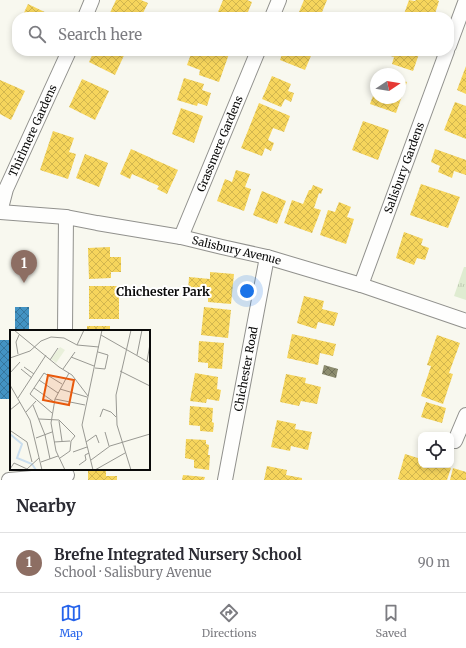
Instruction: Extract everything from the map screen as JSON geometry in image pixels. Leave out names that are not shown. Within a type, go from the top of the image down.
[{"type":"street","points":[[87,12],[92,0]]},
{"type":"street","points":[[274,12],[279,0]]},
{"type":"street","points":[[454,32],[466,0]]},
{"type":"street","name":"Thirlmere Gardens","points":[[0,212],[6,189],[67,56]]},
{"type":"street","name":"Grassmere Gardens","points":[[181,237],[256,56]]},
{"type":"street","name":"Salisbury Gardens","points":[[361,285],[445,56]]},
{"type":"street","name":"Salisbury Avenue","points":[[0,212],[66,217],[181,237],[267,257],[361,285],[466,320]]},
{"type":"street","points":[[65,330],[66,217]]},
{"type":"street","name":"Chichester Road","points":[[225,480],[267,257]]},
{"type":"street","points":[[455,441],[466,415]]},
{"type":"street","points":[[9,480],[67,475]]},
{"type":"green space","points":[[464,267],[466,267],[466,300],[454,296]]},
{"type":"building: Homes","points":[[116,0],[141,0],[148,3],[144,12],[110,12]]},
{"type":"building: Homes","points":[[223,0],[247,0],[252,2],[248,12],[218,12]]},
{"type":"building: Homes","points":[[304,0],[327,0],[322,12],[299,12]]},
{"type":"building: Homes","points":[[409,0],[439,1],[436,12],[405,12]]},
{"type":"building: Homes","points":[[28,4],[45,12],[24,12]]},
{"type":"building: Homes","points":[[92,56],[124,56],[115,75],[89,62]]},
{"type":"building: Homes","points":[[190,56],[228,56],[219,82],[199,75],[200,70],[187,65]]},
{"type":"building: Homes","points":[[281,56],[311,56],[305,70],[280,60]]},
{"type":"building: Homes","points":[[391,56],[418,56],[413,71],[392,64],[394,57]]},
{"type":"building: Homes","points":[[466,66],[466,94],[457,90]]},
{"type":"building: Homes","points":[[272,76],[291,84],[288,91],[294,93],[291,102],[285,99],[281,107],[262,99]]},
{"type":"building: Homes","points":[[184,78],[204,84],[202,90],[211,93],[207,106],[198,103],[197,106],[177,100]]},
{"type":"building: Homes","points":[[82,79],[109,91],[95,120],[69,107]]},
{"type":"building: Homes","points":[[0,80],[25,91],[11,120],[0,114]]},
{"type":"building: Homes","points":[[455,102],[466,106],[466,139],[444,130]]},
{"type":"building: Homes","points":[[259,103],[290,116],[284,132],[273,128],[268,140],[274,143],[271,151],[265,148],[262,156],[241,148]]},
{"type":"building: Homes","points":[[370,104],[399,104],[396,113]]},
{"type":"building: Homes","points":[[181,108],[203,116],[194,143],[172,134]]},
{"type":"building: Homes","points":[[363,121],[389,130],[378,160],[352,150]]},
{"type":"building: Homes","points":[[53,131],[74,138],[69,152],[76,154],[68,179],[40,170]]},
{"type":"building: Homes","points":[[131,149],[178,170],[167,194],[157,189],[159,186],[132,174],[130,179],[120,174]]},
{"type":"building: Homes","points":[[435,149],[466,160],[466,175],[454,171],[452,178],[438,172],[440,166],[431,162]]},
{"type":"building: Homes","points":[[85,154],[108,163],[99,187],[76,178]]},
{"type":"building: Homes","points":[[236,170],[250,174],[245,187],[251,189],[244,211],[217,201],[225,179],[232,182]]},
{"type":"building: Homes","points":[[421,184],[460,197],[448,228],[410,215]]},
{"type":"building: Homes","points":[[313,185],[323,189],[321,194],[319,193],[314,208],[321,210],[312,233],[284,223],[292,200],[303,204],[309,190],[311,190]]},
{"type":"building: Homes","points":[[262,191],[286,201],[277,224],[253,215]]},
{"type":"building: Homes","points":[[339,202],[351,207],[347,217],[354,219],[346,244],[320,235],[328,210],[335,212]]},
{"type":"building: Homes","points":[[404,232],[423,239],[421,245],[429,248],[425,260],[417,258],[414,265],[396,258]]},
{"type":"building: Homes","points":[[110,247],[110,257],[121,257],[121,272],[111,272],[111,278],[89,279],[88,248]]},
{"type":"building: Homes","points":[[210,272],[234,274],[231,304],[208,302],[208,294],[188,292],[189,277],[210,279]]},
{"type":"building: Homes","points":[[89,286],[119,286],[119,319],[89,319]]},
{"type":"building: Homes","points":[[304,296],[324,301],[322,309],[338,313],[334,326],[318,322],[316,329],[297,323]]},
{"type":"building: Homes","points":[[204,307],[231,310],[228,338],[201,335]]},
{"type":"building: Homes","points":[[87,326],[110,326],[110,330],[87,330]]},
{"type":"building: Homes","points":[[292,334],[336,344],[333,356],[320,353],[318,365],[287,358]]},
{"type":"building: Homes","points":[[437,335],[460,343],[449,373],[453,374],[443,404],[421,396],[431,366],[427,365]]},
{"type":"building: Homes","points":[[199,341],[224,343],[222,369],[208,368],[208,363],[198,362]]},
{"type":"building: Homes","points":[[195,373],[218,377],[217,389],[221,390],[219,401],[207,399],[206,403],[190,401]]},
{"type":"building: Homes","points":[[286,374],[306,378],[305,383],[321,387],[317,404],[301,401],[299,406],[280,402]]},
{"type":"building: Homes","points":[[426,402],[446,408],[442,423],[421,417]]},
{"type":"building: Homes","points":[[190,406],[213,408],[213,432],[200,431],[200,426],[189,425]]},
{"type":"building: Homes","points":[[277,420],[296,424],[295,429],[312,432],[308,450],[291,446],[290,451],[271,447]]},
{"type":"building: Homes","points":[[186,439],[206,440],[206,444],[209,445],[208,455],[210,455],[209,470],[194,468],[194,460],[185,458]]},
{"type":"building: Homes","points":[[405,454],[418,458],[418,468],[451,468],[447,480],[398,479]]},
{"type":"building: Homes","points":[[267,466],[287,470],[286,475],[302,478],[302,480],[264,480]]},
{"type":"building: Homes","points":[[453,468],[466,472],[466,480],[450,480]]},
{"type":"building: Homes","points":[[88,470],[106,470],[106,476],[117,476],[117,480],[88,480]]},
{"type":"building: Homes","points":[[183,475],[205,477],[204,480],[182,480]]},
{"type":"building: Schools","points":[[15,307],[29,307],[29,330],[15,330]]},
{"type":"building: Schools","points":[[0,340],[10,340],[10,399],[0,399]]},
{"type":"building: Industry","points":[[324,365],[338,369],[336,378],[322,374]]},
{"type":"place","name":"Brefne Integrated Nursery School","points":[[24,283]]},
{"type":"district","name":"Chichester Park","points":[[163,292]]}]
